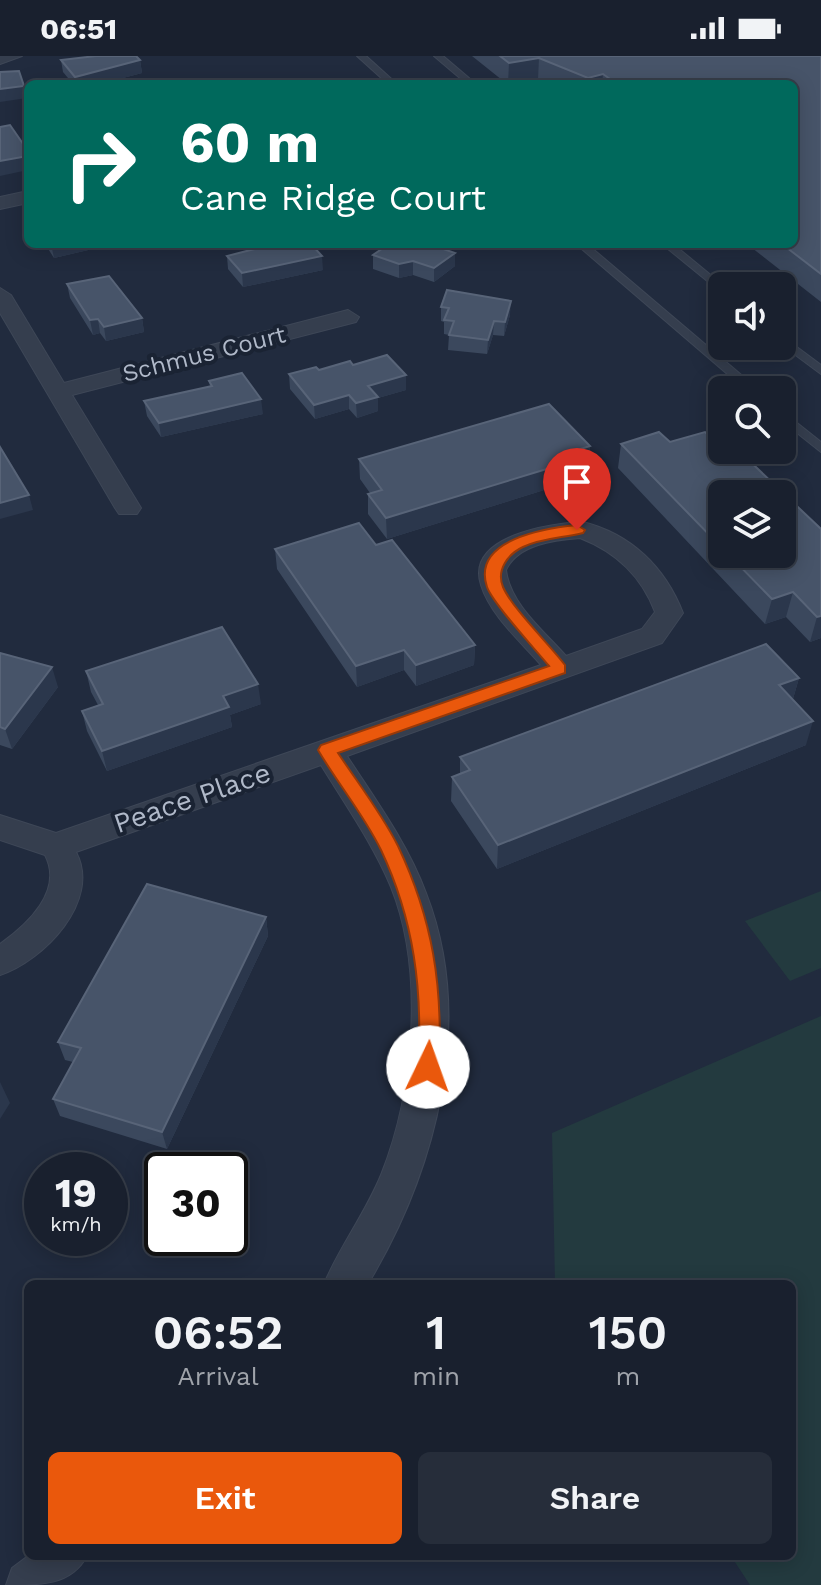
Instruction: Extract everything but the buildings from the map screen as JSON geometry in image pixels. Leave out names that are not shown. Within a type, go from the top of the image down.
[{"type":"street","points":[[0,59],[13,56]]},
{"type":"street","points":[[0,203],[24,198]]},
{"type":"street","points":[[0,295],[128,508]]},
{"type":"street","name":"Schmus Court","points":[[59,391],[348,317]]},
{"type":"street","points":[[577,530],[602,535],[620,545],[661,590],[669,613],[652,636],[560,669],[495,587],[496,562],[517,544],[541,535],[577,530]]},
{"type":"street","name":"Peace Place","points":[[56,846],[560,669]]},
{"type":"street","points":[[327,750],[389,846],[402,875],[420,923],[432,1009],[426,1086],[409,1148],[377,1230],[347,1280]]},
{"type":"street","points":[[0,827],[56,846],[69,867],[66,889],[34,939],[0,961]]},
{"type":"street","points":[[29,1585],[59,1560]]},
{"type":"lane","points":[[361,56],[388,80]]},
{"type":"lane","points":[[438,56],[467,80]]},
{"type":"lane","points":[[586,248],[737,376]]},
{"type":"lane","points":[[672,248],[708,278]]},
{"type":"lane","points":[[796,350],[821,371]]},
{"type":"lane","points":[[796,427],[821,448]]},
{"type":"green space","points":[[821,891],[821,968],[790,981],[745,921]]},
{"type":"green space","points":[[821,1016],[821,1585],[750,1585],[734,1560],[796,1560],[796,1280],[555,1280],[552,1133]]},
{"type":"route","points":[[428,1067],[432,1009],[420,923],[389,846],[327,750],[560,669],[495,587],[494,567],[500,556],[517,544],[551,533],[577,530]]}]
